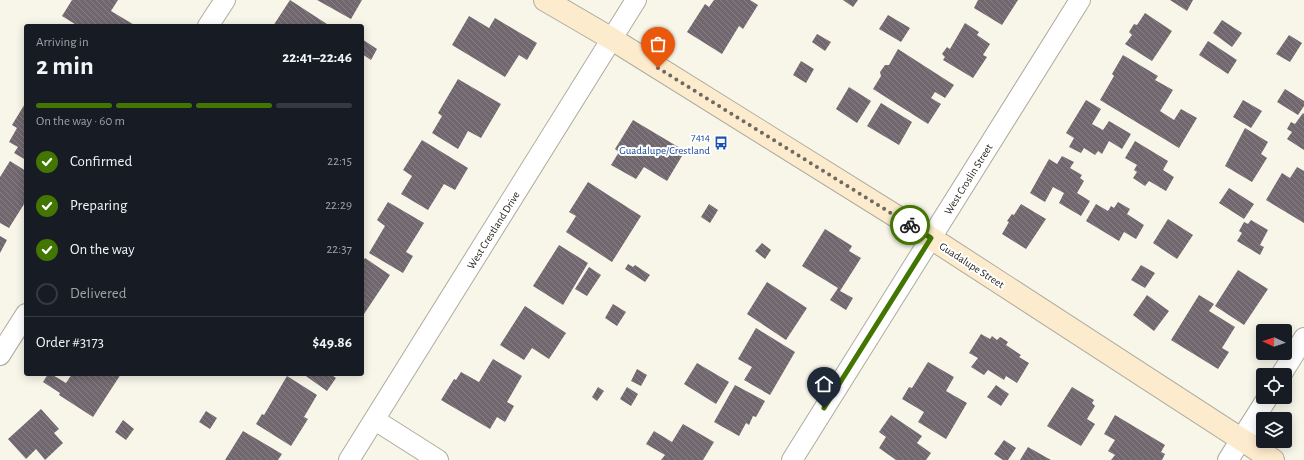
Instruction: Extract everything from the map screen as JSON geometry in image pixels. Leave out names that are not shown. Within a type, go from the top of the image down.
[{"type":"street","points":[[209,24],[225,0]]},
{"type":"street","name":"Guadalupe Street","points":[[545,0],[612,39],[931,238],[1273,460]]},
{"type":"street","name":"West Crestland Drive","points":[[349,460],[636,0]]},
{"type":"street","name":"West Croslin Street","points":[[792,460],[1080,0]]},
{"type":"street","points":[[0,355],[24,317]]},
{"type":"street","points":[[1285,368],[1304,338]]},
{"type":"street","points":[[1228,460],[1264,404]]},
{"type":"street","points":[[375,420],[438,460]]},
{"type":"building","points":[[72,0],[118,0],[111,11],[133,24],[75,24],[62,16]]},
{"type":"building","points":[[290,0],[327,24],[274,24]]},
{"type":"building","points":[[317,0],[362,0],[351,19]]},
{"type":"building","points":[[714,0],[750,0],[758,5],[743,29],[739,26],[722,54],[687,32],[705,4],[709,7]]},
{"type":"building","points":[[843,0],[858,0],[853,7]]},
{"type":"building","points":[[978,0],[1018,0],[1002,25],[974,8]]},
{"type":"building","points":[[1170,0],[1193,0],[1187,11]]},
{"type":"building","points":[[1145,13],[1172,31],[1152,61],[1125,44],[1132,35],[1129,32],[1134,24],[1137,25]]},
{"type":"building","points":[[888,15],[910,28],[901,42],[879,29]]},
{"type":"building","points":[[469,16],[489,28],[495,18],[537,43],[527,60],[519,55],[505,77],[452,45]]},
{"type":"building","points":[[1222,20],[1242,33],[1232,47],[1213,33]]},
{"type":"building","points":[[965,23],[979,32],[977,35],[990,44],[983,55],[987,57],[973,78],[943,60],[945,57],[942,54],[947,47],[950,49]]},
{"type":"building","points":[[817,34],[831,42],[825,51],[812,42]]},
{"type":"building","points":[[1289,35],[1302,43],[1290,62],[1276,54]]},
{"type":"building","points":[[364,40],[377,49],[371,60],[364,55]]},
{"type":"building","points":[[1208,41],[1237,60],[1228,74],[1199,55]]},
{"type":"building","points":[[898,49],[954,85],[945,98],[935,92],[931,98],[941,104],[928,124],[873,89],[881,76],[880,72],[885,65],[889,65]]},
{"type":"building","points":[[1123,55],[1158,76],[1155,80],[1173,90],[1160,111],[1174,120],[1181,109],[1197,118],[1179,148],[1100,100],[1114,76],[1112,74]]},
{"type":"building","points":[[801,61],[814,69],[806,83],[793,75]]},
{"type":"building","points":[[458,79],[501,104],[481,138],[468,131],[458,149],[432,133],[442,116],[438,113]]},
{"type":"building","points":[[849,87],[871,101],[857,123],[836,109]]},
{"type":"building","points":[[1285,89],[1304,101],[1304,106],[1298,115],[1277,102]]},
{"type":"building","points":[[1086,100],[1101,109],[1092,124],[1103,130],[1109,121],[1131,134],[1122,149],[1109,141],[1102,154],[1098,151],[1095,155],[1084,148],[1081,153],[1069,147],[1074,138],[1066,133]]},
{"type":"building","points":[[1243,100],[1262,111],[1251,128],[1233,117]]},
{"type":"building","points":[[881,103],[912,122],[899,145],[867,126]]},
{"type":"building","points":[[24,105],[24,159],[14,153],[18,147],[9,142],[17,128],[12,125]]},
{"type":"building","points":[[1303,113],[1304,150],[1287,139],[1292,132],[1287,129],[1291,122],[1295,124]]},
{"type":"building","points":[[633,120],[685,151],[667,181],[644,167],[636,179],[611,165],[619,152],[615,149]]},
{"type":"building","points":[[1245,128],[1268,142],[1261,154],[1267,158],[1252,182],[1225,166]]},
{"type":"building","points":[[422,140],[468,168],[455,190],[444,184],[428,210],[401,194],[412,176],[403,170]]},
{"type":"building","points":[[1135,141],[1168,161],[1163,170],[1174,177],[1166,191],[1149,181],[1145,186],[1133,178],[1137,172],[1134,170],[1137,165],[1125,158]]},
{"type":"building","points":[[1062,156],[1074,162],[1070,168],[1082,175],[1080,178],[1084,181],[1077,193],[1090,201],[1081,216],[1059,203],[1064,193],[1053,187],[1045,202],[1030,193],[1049,159],[1057,164]]},
{"type":"building","points":[[10,161],[24,170],[24,204],[9,228],[0,223],[0,177]]},
{"type":"building","points":[[1297,167],[1304,171],[1304,223],[1266,200],[1282,173],[1290,178]]},
{"type":"building","points":[[588,182],[641,216],[612,262],[566,232],[576,216],[569,212]]},
{"type":"building","points":[[1229,188],[1254,204],[1244,219],[1219,203]]},
{"type":"building","points":[[388,202],[424,223],[406,252],[413,256],[403,273],[369,253],[385,226],[377,220]]},
{"type":"building","points":[[1118,202],[1130,209],[1127,214],[1144,225],[1136,239],[1124,232],[1119,241],[1086,221],[1096,204],[1108,211],[1111,206],[1114,208]]},
{"type":"building","points":[[709,204],[718,210],[710,223],[701,217]]},
{"type":"building","points":[[1021,204],[1046,219],[1026,249],[1002,234],[1009,222],[1007,221],[1012,214],[1014,215]]},
{"type":"building","points":[[1168,219],[1193,235],[1177,259],[1153,243]]},
{"type":"building","points":[[1251,220],[1268,230],[1260,245],[1264,247],[1260,255],[1237,241],[1242,233],[1239,231],[1244,222],[1248,224]]},
{"type":"building","points":[[825,229],[852,246],[849,251],[861,258],[840,291],[853,298],[846,310],[830,300],[838,288],[802,266]]},
{"type":"building","points":[[0,236],[7,240],[0,253]]},
{"type":"building","points":[[762,243],[771,250],[765,259],[755,251]]},
{"type":"building","points":[[559,245],[588,263],[563,305],[533,286]]},
{"type":"building","points":[[365,258],[390,275],[364,314]]},
{"type":"building","points":[[628,264],[633,267],[635,265],[650,275],[645,282],[625,269]]},
{"type":"building","points":[[1141,265],[1155,273],[1145,288],[1131,280]]},
{"type":"building","points":[[589,267],[601,275],[587,296],[575,289]]},
{"type":"building","points":[[1238,270],[1268,289],[1244,325],[1215,306]]},
{"type":"building","points":[[767,282],[807,308],[786,340],[747,314]]},
{"type":"building","points":[[1147,295],[1169,311],[1154,331],[1133,315]]},
{"type":"building","points":[[1199,295],[1214,304],[1209,311],[1235,327],[1222,348],[1229,352],[1218,369],[1171,340]]},
{"type":"building","points":[[613,304],[626,312],[617,326],[605,318]]},
{"type":"building","points":[[525,306],[566,333],[549,359],[532,348],[524,360],[500,345]]},
{"type":"building","points":[[756,328],[795,352],[770,395],[744,380],[752,367],[738,359]]},
{"type":"building","points":[[981,334],[990,339],[992,336],[997,340],[1000,337],[1002,338],[1008,342],[1006,345],[1021,355],[1019,357],[1029,363],[1017,383],[1006,376],[1004,380],[988,370],[984,375],[971,367],[978,358],[969,353]]},
{"type":"building","points":[[493,359],[522,376],[507,402],[514,406],[505,422],[497,417],[490,429],[441,400],[454,379],[456,380],[461,372],[479,382]]},
{"type":"building","points":[[928,362],[954,377],[946,391],[967,403],[946,439],[918,422],[924,412],[902,399],[909,387],[912,388]]},
{"type":"building","points":[[697,363],[729,382],[716,404],[684,384]]},
{"type":"building","points":[[637,369],[647,375],[641,386],[631,381]]},
{"type":"building","points":[[47,376],[54,376],[66,383],[71,376],[120,376],[93,417],[59,395],[60,393],[43,382]]},
{"type":"building","points":[[287,376],[317,395],[304,417],[308,419],[291,446],[256,424],[262,414],[264,415]]},
{"type":"building","points":[[306,376],[333,376],[336,378],[327,391]]},
{"type":"building","points":[[735,385],[765,401],[756,417],[753,416],[749,425],[746,423],[739,436],[714,422]]},
{"type":"building","points":[[996,385],[1009,394],[1001,406],[987,397]]},
{"type":"building","points":[[598,387],[604,391],[597,401],[592,397]]},
{"type":"building","points":[[627,387],[638,394],[631,406],[620,399]]},
{"type":"building","points":[[1072,387],[1094,400],[1092,403],[1095,406],[1087,419],[1095,424],[1081,446],[1047,426]]},
{"type":"building","points":[[41,409],[59,429],[54,433],[63,443],[45,460],[36,449],[26,459],[8,439]]},
{"type":"building","points":[[206,411],[217,418],[210,429],[199,422]]},
{"type":"building","points":[[891,415],[922,436],[917,443],[931,453],[926,460],[896,460],[879,448],[886,437],[879,432]]},
{"type":"building","points":[[1115,415],[1165,445],[1161,452],[1165,454],[1162,460],[1111,460],[1115,455],[1108,451],[1115,440],[1104,434]]},
{"type":"building","points":[[123,420],[134,429],[126,440],[115,432]]},
{"type":"building","points":[[683,424],[714,442],[703,460],[661,460],[665,455],[646,444],[654,431],[672,442]]},
{"type":"building","points":[[243,431],[282,454],[278,460],[225,460]]},
{"type":"building","points":[[1004,440],[1016,448],[1008,460],[1003,460],[994,454]]},
{"type":"building","points":[[1028,447],[1051,460],[1020,460]]},
{"type":"way so far","points":[[658,68],[910,225]]},
{"type":"place","name":"7414 Guadalupe/Crestland","points":[[721,143]]},
{"type":"route","points":[[824,408],[931,238],[910,225]]}]
